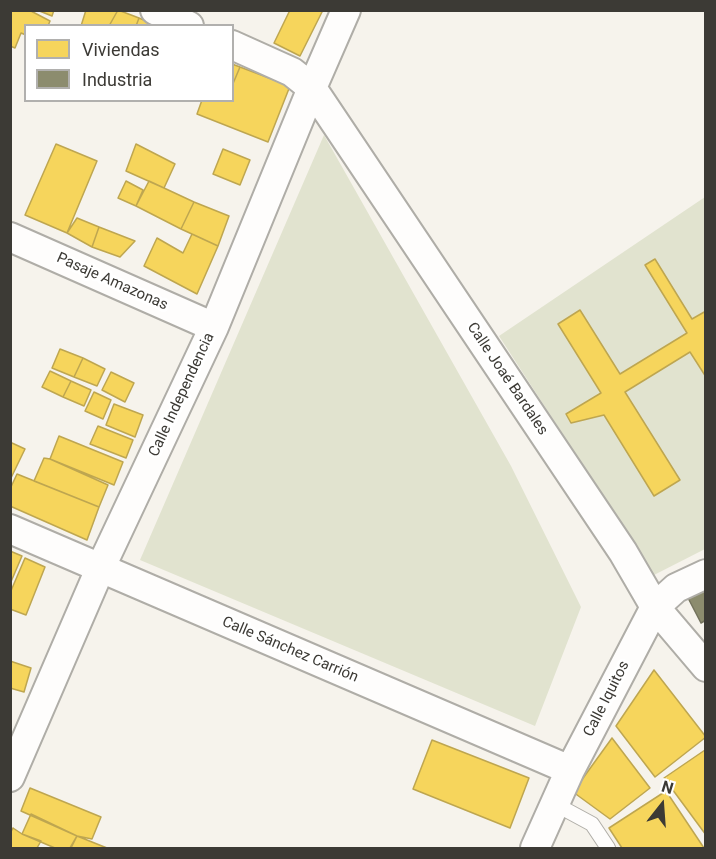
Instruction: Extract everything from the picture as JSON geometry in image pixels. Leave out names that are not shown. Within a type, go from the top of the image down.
[{"type":"street","points":[[155,10],[185,24]]},
{"type":"street","name":"Calle Independencia","points":[[10,777],[100,569],[214,327],[346,10]]},
{"type":"street","name":"Calle Joaé Bardales","points":[[234,46],[292,72],[312,88],[623,552],[655,607],[704,663]]},
{"type":"street","name":"Pasaje Amazonas","points":[[10,237],[214,327]]},
{"type":"street","name":"Calle Sánchez Carrión","points":[[10,528],[100,569],[570,770]]},
{"type":"street","name":"Calle Iquitos","points":[[535,849],[570,770],[655,607],[676,588],[705,574]]},
{"type":"lane","points":[[555,804],[592,824],[608,849]]},
{"type":"green space","points":[[324,135],[511,466],[581,607],[535,726],[140,560]]},
{"type":"green space","points":[[705,197],[705,549],[654,575],[499,336]]},
{"type":"building: Viviendas","points":[[10,10],[29,10],[50,21],[49,24],[24,24],[24,34],[21,33],[15,48],[10,46]]},
{"type":"building: Viviendas","points":[[37,10],[54,10],[52,16]]},
{"type":"building: Viviendas","points":[[86,10],[118,10],[110,24],[82,24]]},
{"type":"building: Viviendas","points":[[118,10],[139,18],[137,24],[110,24]]},
{"type":"building: Viviendas","points":[[290,10],[323,10],[300,56],[274,43]]},
{"type":"building: Viviendas","points":[[139,18],[153,24],[137,24]]},
{"type":"building: Viviendas","points":[[234,65],[240,67],[234,81]]},
{"type":"building: Viviendas","points":[[240,67],[290,86],[268,142],[197,114],[201,102],[234,102],[234,81]]},
{"type":"building: Viviendas","points":[[56,144],[97,161],[67,233],[25,215]]},
{"type":"building: Viviendas","points":[[136,144],[175,164],[164,188],[126,171]]},
{"type":"building: Viviendas","points":[[223,149],[250,160],[240,185],[213,174]]},
{"type":"building: Viviendas","points":[[126,181],[143,190],[136,206],[118,198]]},
{"type":"building: Viviendas","points":[[149,181],[194,202],[181,229],[136,206]]},
{"type":"building: Viviendas","points":[[194,202],[229,216],[218,246],[181,229]]},
{"type":"building: Viviendas","points":[[77,218],[99,227],[92,247],[67,233]]},
{"type":"building: Viviendas","points":[[99,227],[135,241],[120,257],[92,247]]},
{"type":"building: Viviendas","points":[[192,234],[218,246],[197,294],[144,266],[157,238],[183,253]]},
{"type":"building: Viviendas","points":[[655,259],[692,319],[706,311],[706,377],[690,352],[625,392],[680,480],[654,496],[604,415],[571,423],[566,414],[601,393],[558,324],[580,310],[620,374],[687,333],[645,265]]},
{"type":"building: Viviendas","points":[[60,349],[83,358],[74,377],[52,368]]},
{"type":"building: Viviendas","points":[[83,358],[105,369],[97,386],[74,377]]},
{"type":"building: Viviendas","points":[[50,371],[71,381],[63,397],[42,387]]},
{"type":"building: Viviendas","points":[[111,372],[134,383],[125,402],[102,390]]},
{"type":"building: Viviendas","points":[[71,381],[91,390],[84,406],[63,397]]},
{"type":"building: Viviendas","points":[[94,392],[111,400],[103,419],[85,411]]},
{"type":"building: Viviendas","points":[[114,404],[143,415],[135,437],[106,425]]},
{"type":"building: Viviendas","points":[[98,426],[133,440],[126,458],[90,444]]},
{"type":"building: Viviendas","points":[[59,436],[123,462],[114,485],[50,459]]},
{"type":"building: Viviendas","points":[[12,443],[25,449],[10,480],[10,445]]},
{"type":"building: Viviendas","points":[[44,458],[108,485],[99,507],[34,481]]},
{"type":"building: Viviendas","points":[[17,474],[99,507],[87,540],[10,506],[10,489]]},
{"type":"building: Viviendas","points":[[10,551],[22,556],[10,584]]},
{"type":"building: Viviendas","points":[[25,558],[45,567],[26,615],[10,609],[10,593]]},
{"type":"building: Viviendas","points":[[10,661],[31,668],[24,692],[10,688]]},
{"type":"building: Viviendas","points":[[654,670],[706,737],[655,777],[616,726]]},
{"type":"building: Viviendas","points":[[612,738],[650,788],[610,819],[573,792]]},
{"type":"building: Viviendas","points":[[432,740],[529,778],[510,828],[413,789]]},
{"type":"building: Viviendas","points":[[706,750],[706,835],[664,778]]},
{"type":"building: Viviendas","points":[[30,788],[101,817],[92,839],[77,836],[21,811]]},
{"type":"building: Viviendas","points":[[666,791],[704,848],[622,848],[609,828]]},
{"type":"building: Viviendas","points":[[31,814],[77,836],[70,848],[55,848],[22,834]]},
{"type":"building: Viviendas","points":[[13,828],[41,841],[37,848],[10,848],[10,833]]},
{"type":"building: Viviendas","points":[[77,836],[107,848],[71,848]]},
{"type":"building: Industria","points":[[706,585],[706,620],[701,623],[686,594]]}]
